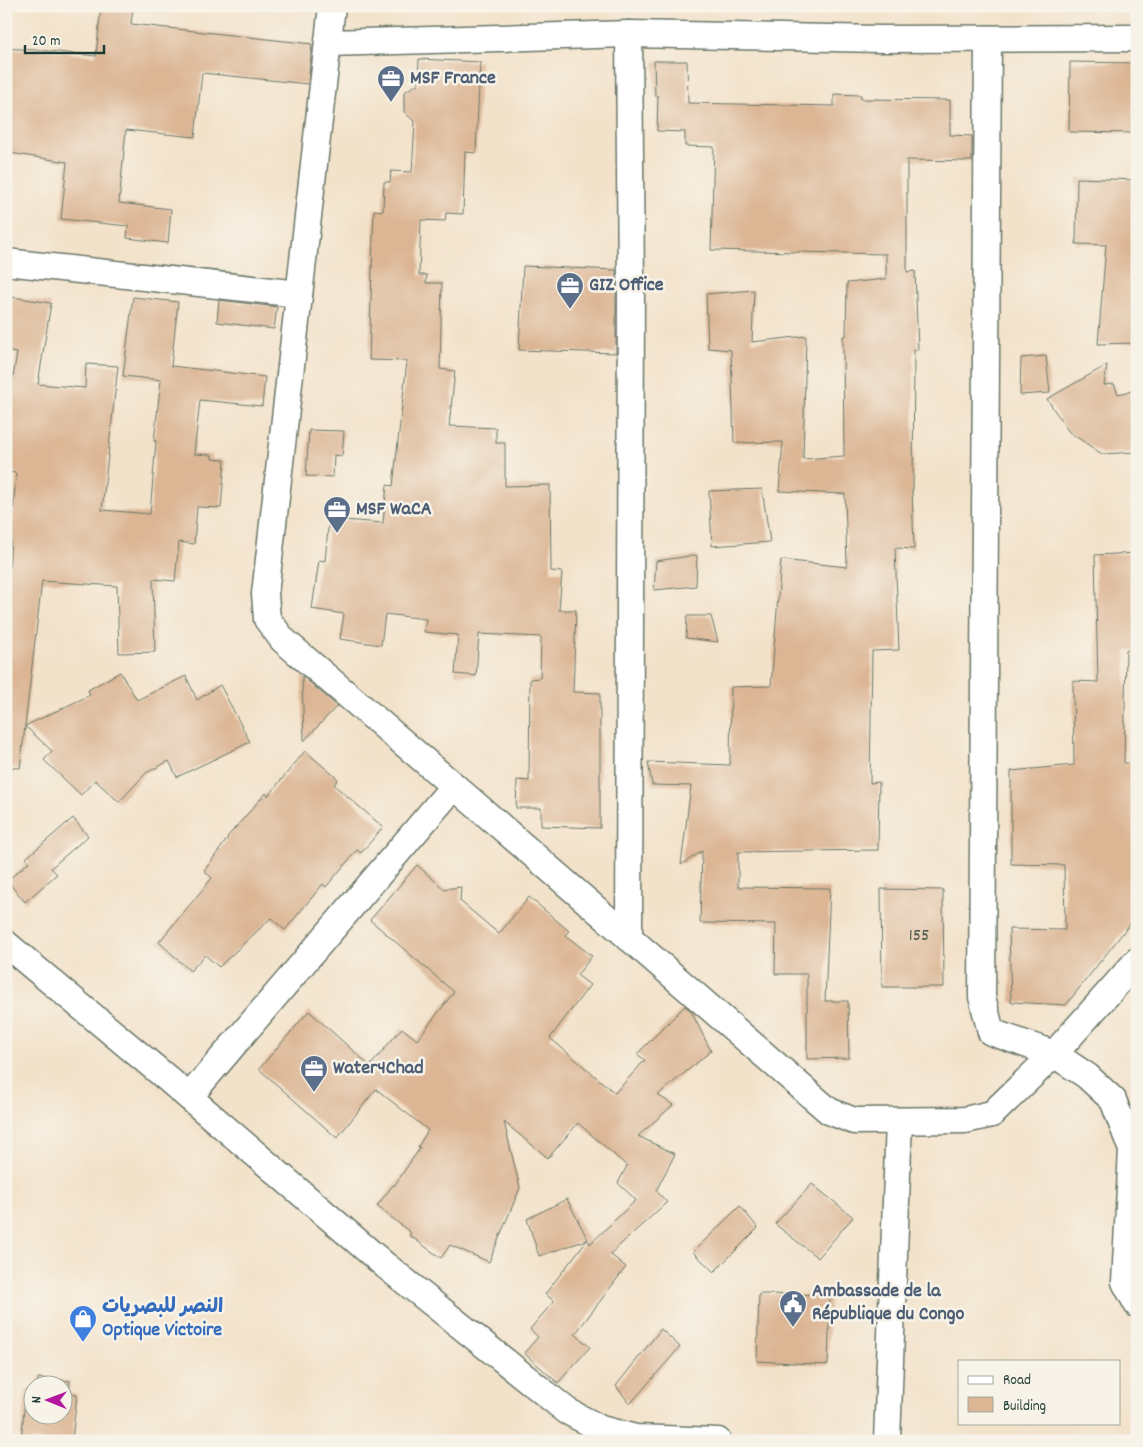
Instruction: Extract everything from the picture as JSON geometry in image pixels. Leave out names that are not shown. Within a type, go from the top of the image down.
[{"type":"street","points":[[332,6],[264,594],[267,620],[283,640],[829,1112],[854,1121],[966,1120],[992,1114],[1054,1054],[1137,960]]},
{"type":"street","points":[[328,42],[629,34],[881,39],[1137,38]]},
{"type":"street","points":[[629,34],[631,288],[629,938]]},
{"type":"street","points":[[988,38],[982,997],[991,1032],[1054,1054],[1087,1076],[1113,1100],[1132,1150],[1125,1282],[1137,1304]]},
{"type":"street","points":[[6,262],[299,294]]},
{"type":"street","points":[[189,1097],[454,786]]},
{"type":"street","points":[[6,944],[189,1097],[386,1266],[567,1411],[601,1429],[636,1438],[718,1441]]},
{"type":"street","points":[[887,1441],[899,1121]]},
{"type":"building","points":[[101,6],[133,6],[131,24],[312,44],[308,84],[202,73],[195,137],[126,130],[119,203],[171,209],[168,243],[127,238],[128,226],[61,219],[67,162],[9,153],[13,97],[6,97],[6,48],[96,56]]},
{"type":"building","points":[[419,59],[480,62],[476,153],[465,152],[463,214],[446,213],[445,221],[421,220],[419,275],[427,275],[426,283],[442,283],[440,369],[455,371],[449,426],[496,428],[496,443],[505,443],[505,486],[550,485],[551,571],[562,572],[559,610],[576,610],[573,692],[600,693],[600,828],[541,826],[541,808],[516,808],[517,780],[529,781],[530,679],[540,678],[541,637],[479,634],[476,676],[455,674],[458,635],[424,632],[426,619],[385,614],[381,645],[340,639],[344,614],[312,609],[319,560],[325,561],[329,519],[383,523],[387,485],[393,486],[407,361],[369,360],[374,210],[383,211],[384,182],[390,182],[391,171],[412,172],[415,122],[404,112],[404,92],[418,84]]},
{"type":"building","points":[[654,61],[687,61],[688,103],[834,106],[834,94],[861,95],[861,99],[950,100],[950,135],[972,136],[972,161],[907,160],[907,272],[915,271],[918,350],[914,350],[912,490],[914,549],[895,548],[899,650],[872,651],[870,783],[879,782],[878,850],[738,852],[738,887],[830,888],[825,1001],[848,1001],[849,1058],[807,1059],[807,974],[775,974],[776,924],[700,923],[702,851],[681,865],[691,786],[652,785],[648,762],[730,765],[731,687],[771,686],[781,560],[847,567],[845,494],[779,491],[783,442],[734,443],[731,350],[708,348],[706,294],[754,290],[752,342],[806,336],[803,459],[844,456],[843,336],[846,336],[847,283],[886,279],[886,254],[711,250],[714,147],[685,146],[685,132],[657,131],[658,96],[655,96]]},
{"type":"building","points":[[1070,62],[1137,63],[1137,133],[1069,132]]},
{"type":"building","points":[[1077,178],[1137,180],[1137,343],[1098,344],[1106,245],[1076,244]]},
{"type":"building","name":"GIZ Office","points":[[523,266],[616,270],[616,353],[519,350]]},
{"type":"building","points":[[6,296],[51,303],[38,384],[85,388],[86,364],[118,366],[102,510],[150,514],[156,441],[154,441],[161,380],[123,376],[133,297],[178,302],[171,366],[265,377],[262,406],[200,400],[194,454],[212,455],[212,459],[225,460],[221,508],[197,507],[194,544],[179,542],[175,581],[153,579],[155,652],[119,653],[117,586],[42,581],[20,768],[6,767],[6,608],[16,473],[6,472],[6,394],[10,395],[17,353],[6,351]]},
{"type":"building","points":[[219,300],[277,307],[274,329],[217,322]]},
{"type":"building","points":[[1046,356],[1050,393],[1020,395],[1021,358]]},
{"type":"building","points":[[1107,365],[1104,385],[1114,384],[1118,394],[1137,390],[1137,452],[1102,454],[1069,432],[1047,399]]},
{"type":"building","points":[[309,430],[344,431],[342,456],[334,455],[333,477],[306,476]]},
{"type":"building","points":[[762,489],[770,542],[712,546],[709,491]]},
{"type":"building","points":[[1137,553],[1137,650],[1126,650],[1124,763],[1137,763],[1137,915],[1066,1005],[1011,1002],[1009,929],[1065,930],[1064,865],[1011,864],[1011,771],[1074,765],[1073,681],[1098,682],[1095,555]]},
{"type":"building","points":[[697,555],[696,586],[654,590],[656,561]]},
{"type":"building","points":[[687,616],[711,616],[718,642],[686,638]]},
{"type":"building","points":[[120,672],[137,700],[186,676],[197,700],[220,685],[250,742],[177,777],[169,761],[146,773],[119,802],[95,780],[81,795],[44,760],[52,751],[25,726],[90,695],[88,690]]},
{"type":"building","points":[[302,676],[337,706],[304,741]]},
{"type":"building","points":[[305,751],[338,779],[334,785],[383,827],[361,853],[357,850],[326,887],[323,884],[285,930],[271,918],[219,967],[205,955],[190,971],[159,942],[212,878],[204,871],[227,837],[266,793],[268,796]]},
{"type":"building","points":[[73,818],[88,836],[51,868],[57,874],[25,902],[7,881],[29,862],[26,858]]},
{"type":"building","points":[[417,865],[444,889],[461,887],[460,901],[499,934],[529,897],[569,931],[565,935],[592,956],[577,975],[590,985],[550,1038],[615,1093],[645,1060],[637,1054],[685,1006],[691,1011],[711,1051],[658,1095],[673,1105],[638,1136],[675,1154],[656,1191],[667,1202],[610,1254],[626,1267],[575,1334],[590,1347],[558,1383],[524,1353],[538,1337],[530,1329],[554,1301],[545,1294],[587,1240],[539,1256],[527,1219],[567,1199],[590,1244],[636,1200],[618,1183],[627,1166],[578,1123],[548,1158],[504,1122],[520,1188],[489,1262],[450,1245],[441,1258],[409,1235],[411,1233],[377,1206],[394,1186],[420,1148],[418,1147],[428,1130],[376,1089],[337,1138],[259,1069],[309,1011],[370,1066],[402,1028],[417,1040],[454,992],[370,920]]},
{"type":"building","points":[[881,889],[943,890],[944,987],[882,987]]},
{"type":"building","points":[[812,1184],[853,1217],[818,1258],[775,1224]]},
{"type":"building","points":[[740,1206],[758,1228],[714,1272],[693,1252]]},
{"type":"building","name":"Ambassade de la République du Congo","points":[[759,1294],[830,1295],[828,1365],[757,1361]]},
{"type":"building","points":[[661,1329],[680,1347],[630,1404],[616,1386]]},
{"type":"building","points":[[72,1393],[77,1394],[72,1441],[21,1441],[23,1424],[72,1424]]},
{"type":"place","name":"MSF France","points":[[391,103]]},
{"type":"place","name":"GIZ Office","points":[[570,310]]},
{"type":"place","name":"MSF WaCA","points":[[337,534]]},
{"type":"place","name":"Water4Chad","points":[[314,1093]]},
{"type":"place","name":"Ambassade de la République du Congo","points":[[793,1328]]},
{"type":"place","name":"النصر للبصريات Optique Victoire","points":[[83,1343]]}]
